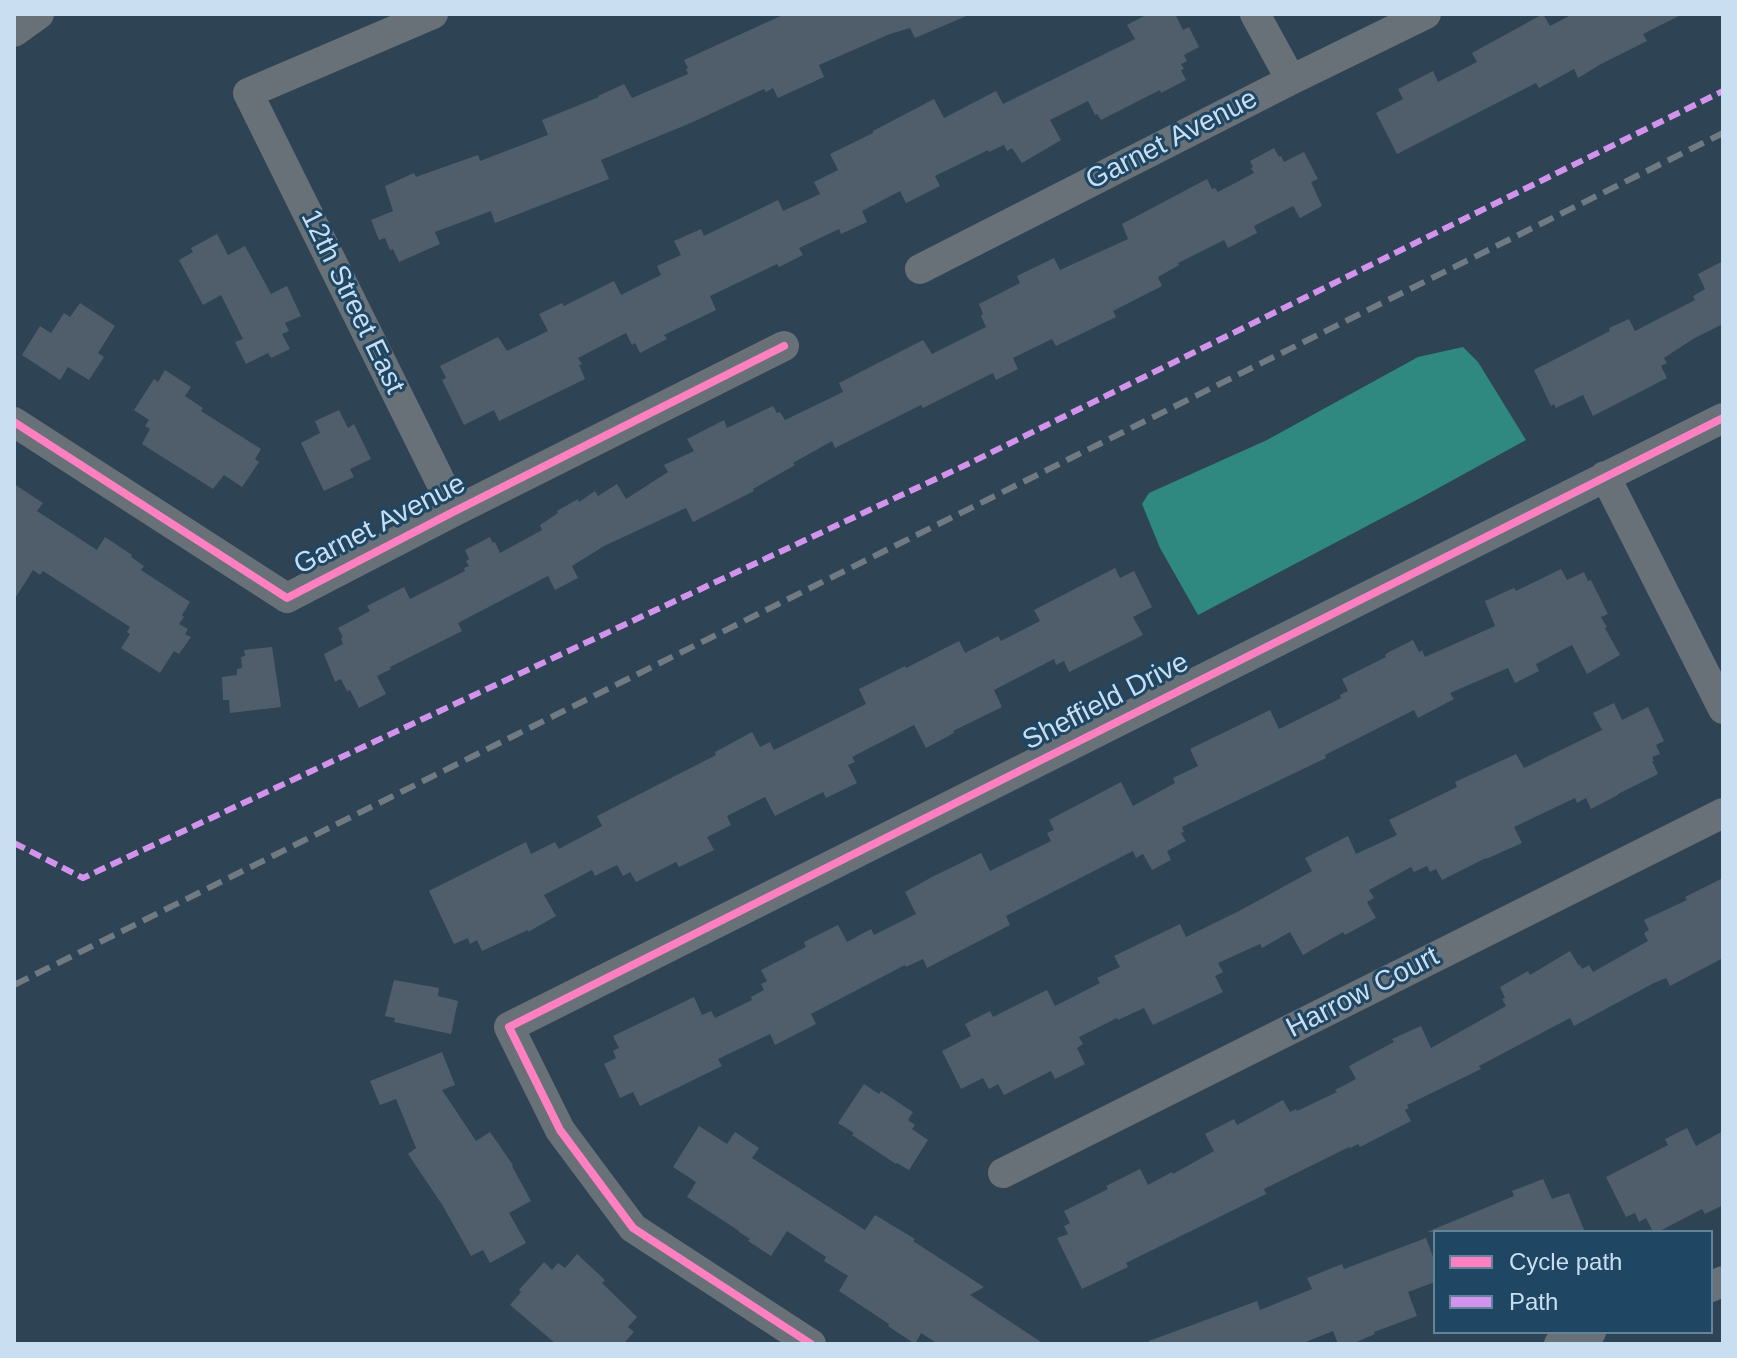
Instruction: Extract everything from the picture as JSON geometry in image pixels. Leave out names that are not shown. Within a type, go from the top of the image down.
[{"type":"street","name":"12th Street East","points":[[433,14],[248,93],[455,511]]},
{"type":"street","points":[[1255,14],[1291,80]]},
{"type":"street","name":"Garnet Avenue","points":[[920,269],[1426,14]]},
{"type":"street","name":"Garnet Avenue","points":[[14,422],[287,598],[784,346]]},
{"type":"street","name":"Sheffield Drive","points":[[811,1344],[633,1228],[560,1130],[509,1027],[1723,418]]},
{"type":"street","points":[[1605,476],[1723,709]]},
{"type":"street","name":"Harrow Court","points":[[1003,1173],[1723,813]]},
{"type":"street","points":[[1559,1344],[1586,1334]]},
{"type":"shaded area","points":[[1463,347],[1478,362],[1526,440],[1198,615],[1160,548],[1142,504],[1149,493],[1267,440],[1418,357]]},
{"type":"building","points":[[785,14],[971,14],[915,38],[910,28],[890,34],[819,65],[824,77],[778,98],[773,88],[766,92],[764,89],[601,160],[609,179],[495,223],[491,211],[435,232],[440,244],[399,262],[385,238],[379,240],[371,220],[393,211],[385,186],[414,173],[416,177],[478,155],[480,161],[548,135],[542,120],[624,84],[632,98],[688,74],[684,60]]},
{"type":"building","points":[[1148,14],[1175,14],[1183,30],[1189,27],[1199,47],[1184,55],[1187,61],[1181,64],[1184,69],[1181,70],[1186,80],[1101,120],[1088,101],[1050,120],[1061,140],[1022,163],[1012,148],[1007,151],[1004,145],[935,176],[940,186],[906,203],[900,191],[862,211],[867,222],[841,234],[839,229],[799,248],[803,255],[710,296],[716,310],[664,335],[667,339],[640,353],[626,333],[578,358],[585,379],[499,421],[494,410],[464,425],[442,380],[446,378],[440,366],[498,337],[507,351],[548,331],[539,314],[562,303],[564,306],[614,281],[621,295],[661,275],[657,266],[681,255],[674,241],[701,229],[704,236],[778,200],[783,211],[820,194],[814,182],[838,170],[830,154],[934,99],[944,118],[996,91],[1003,104],[1135,39],[1127,25]]},
{"type":"building","points":[[1543,14],[1550,26],[1573,14],[1683,14],[1643,34],[1647,41],[1578,78],[1574,69],[1539,88],[1536,83],[1397,154],[1376,113],[1403,99],[1398,89],[1433,71],[1438,82],[1477,62],[1472,53]]},
{"type":"building","points":[[1274,148],[1284,162],[1304,152],[1318,179],[1311,182],[1322,206],[1300,218],[1293,206],[1254,226],[1257,233],[1228,248],[1224,240],[1178,263],[1158,277],[1162,286],[1113,311],[1116,317],[1056,346],[1052,339],[1013,358],[1018,369],[996,380],[993,373],[835,448],[832,441],[793,463],[795,465],[754,491],[693,522],[686,508],[604,546],[572,566],[578,578],[555,590],[548,576],[458,623],[462,631],[390,667],[377,676],[386,694],[359,708],[341,679],[335,682],[324,654],[343,644],[338,628],[370,611],[367,606],[404,587],[410,599],[465,571],[469,559],[465,550],[490,537],[500,553],[542,530],[540,525],[557,511],[595,491],[598,496],[617,484],[626,499],[668,472],[664,465],[694,451],[687,439],[724,420],[727,428],[773,406],[785,420],[843,392],[839,383],[923,340],[932,354],[986,327],[979,304],[1020,283],[1017,276],[1054,258],[1060,270],[1128,239],[1122,224],[1207,179],[1212,189],[1218,192],[1254,173],[1250,161]]},
{"type":"building","points":[[217,234],[228,255],[245,246],[271,294],[287,286],[301,316],[285,323],[289,331],[282,334],[290,349],[271,358],[268,353],[246,364],[235,342],[243,339],[221,295],[203,305],[179,260],[193,252],[191,248]]},
{"type":"building","points":[[1723,261],[1723,324],[1664,358],[1667,363],[1661,366],[1667,378],[1593,416],[1583,395],[1556,408],[1554,404],[1551,406],[1534,370],[1629,319],[1635,331],[1695,300],[1693,296],[1705,289],[1698,274]]},
{"type":"building","points":[[80,303],[115,326],[98,353],[104,357],[89,380],[68,367],[60,380],[22,355],[40,326],[51,333],[64,313],[70,317]]},
{"type":"building","points":[[165,370],[191,387],[185,396],[203,408],[201,411],[261,449],[255,459],[259,462],[242,487],[224,475],[213,489],[142,444],[150,429],[145,426],[149,420],[134,410],[154,379],[158,382]]},
{"type":"building","points":[[339,410],[348,428],[354,424],[371,459],[350,469],[354,477],[324,491],[301,443],[320,433],[315,421]]},
{"type":"building","points":[[14,484],[43,503],[37,511],[97,550],[105,537],[144,566],[141,570],[190,602],[179,624],[188,629],[185,634],[191,637],[179,654],[174,651],[160,673],[121,648],[130,634],[127,632],[130,627],[43,571],[40,575],[33,570],[14,600]]},
{"type":"building","points":[[1115,568],[1120,578],[1134,571],[1152,607],[1133,617],[1143,635],[1069,672],[1064,661],[1056,665],[1054,659],[994,690],[1002,707],[926,748],[914,725],[852,757],[855,762],[848,765],[857,783],[826,798],[823,792],[775,816],[765,797],[727,816],[731,825],[707,837],[714,850],[679,867],[676,862],[636,882],[630,872],[623,876],[617,865],[595,876],[592,870],[544,895],[556,916],[528,932],[482,951],[477,940],[470,944],[468,938],[454,944],[429,891],[526,842],[531,854],[555,842],[559,849],[602,826],[597,816],[716,755],[715,752],[752,732],[760,747],[770,742],[774,750],[866,704],[859,689],[959,641],[965,653],[998,636],[1001,641],[1040,621],[1034,610]]},
{"type":"building","points":[[1561,569],[1567,580],[1584,572],[1588,581],[1591,580],[1608,614],[1601,617],[1605,628],[1620,655],[1587,674],[1572,645],[1536,664],[1539,671],[1515,683],[1508,668],[1450,693],[1454,699],[1418,718],[1414,710],[1325,755],[1326,758],[1182,827],[1184,832],[1181,833],[1186,841],[1167,851],[1171,860],[1152,870],[1143,854],[1136,858],[1133,851],[1006,916],[1010,925],[927,968],[923,959],[905,965],[811,1014],[816,1024],[775,1045],[770,1034],[718,1059],[722,1066],[640,1106],[633,1092],[620,1098],[604,1064],[616,1058],[613,1051],[619,1048],[613,1036],[694,997],[702,1015],[711,1011],[715,1018],[752,1000],[751,997],[764,990],[761,984],[767,981],[761,970],[806,947],[804,942],[838,925],[847,942],[871,929],[874,935],[916,914],[905,892],[932,877],[981,853],[990,871],[1051,841],[1047,833],[1054,830],[1049,820],[1121,782],[1133,806],[1175,783],[1173,778],[1198,766],[1190,749],[1270,710],[1279,729],[1341,698],[1340,695],[1348,691],[1342,679],[1413,640],[1425,657],[1495,626],[1485,601],[1514,588],[1516,591]]},
{"type":"building","points":[[272,647],[281,707],[230,713],[229,700],[223,700],[222,677],[237,675],[237,669],[242,668],[244,650]]},
{"type":"building","points":[[1614,703],[1622,720],[1648,707],[1664,741],[1656,745],[1660,754],[1652,757],[1658,774],[1591,809],[1586,798],[1577,803],[1575,798],[1514,827],[1522,843],[1442,880],[1436,869],[1430,872],[1427,866],[1414,872],[1411,867],[1369,890],[1374,898],[1367,902],[1376,918],[1345,935],[1343,932],[1303,955],[1290,932],[1262,948],[1260,944],[1218,963],[1223,972],[1215,976],[1223,992],[1153,1025],[1144,1008],[1079,1037],[1083,1044],[1077,1048],[1085,1064],[1055,1079],[1051,1071],[1004,1095],[998,1084],[989,1089],[983,1078],[961,1089],[942,1051],[971,1036],[965,1024],[990,1011],[993,1017],[1047,990],[1055,1006],[1100,983],[1097,978],[1120,967],[1114,956],[1180,924],[1186,937],[1241,910],[1312,871],[1305,858],[1348,836],[1356,854],[1397,835],[1389,820],[1457,787],[1455,782],[1516,754],[1524,768],[1602,730],[1593,713]]},
{"type":"building","points":[[1723,878],[1723,958],[1670,986],[1666,978],[1654,983],[1574,1026],[1570,1018],[1479,1066],[1481,1069],[1407,1105],[1409,1108],[1405,1110],[1411,1121],[1360,1147],[1358,1144],[1349,1147],[1264,1189],[1266,1194],[1126,1263],[1128,1267],[1082,1289],[1057,1238],[1068,1234],[1064,1226],[1070,1223],[1064,1211],[1140,1169],[1148,1185],[1173,1174],[1214,1151],[1205,1134],[1234,1119],[1237,1125],[1283,1100],[1290,1112],[1297,1111],[1337,1092],[1335,1090],[1356,1079],[1349,1066],[1394,1042],[1392,1039],[1421,1026],[1431,1048],[1506,1006],[1500,987],[1528,971],[1530,975],[1570,951],[1582,969],[1589,965],[1593,972],[1648,941],[1644,933],[1649,930],[1644,920],[1687,900],[1685,897]]},
{"type":"building","points":[[394,980],[439,988],[438,996],[458,1001],[451,1034],[394,1022],[395,1018],[385,1016]]},
{"type":"building","points":[[442,1052],[455,1085],[442,1090],[476,1141],[490,1132],[513,1165],[531,1201],[509,1213],[526,1243],[490,1263],[483,1250],[471,1256],[443,1206],[408,1154],[416,1148],[396,1099],[380,1105],[370,1081]]},
{"type":"building","points":[[864,1084],[913,1112],[908,1120],[915,1125],[912,1129],[928,1140],[909,1170],[838,1123]]},
{"type":"building","points":[[699,1126],[727,1144],[735,1132],[759,1148],[752,1158],[865,1230],[875,1215],[915,1239],[913,1241],[984,1287],[970,1295],[1044,1344],[938,1344],[921,1333],[915,1344],[839,1291],[848,1276],[787,1231],[771,1256],[687,1197],[696,1182],[673,1167]]},
{"type":"building","points":[[1687,1128],[1696,1146],[1723,1131],[1723,1205],[1705,1214],[1702,1209],[1662,1230],[1652,1230],[1646,1218],[1639,1222],[1635,1213],[1626,1217],[1606,1177],[1668,1145],[1665,1139]]},
{"type":"building","points":[[1543,1179],[1552,1199],[1569,1193],[1584,1230],[1427,1232],[1514,1196],[1512,1191]]},
{"type":"building","points":[[1426,1238],[1433,1257],[1433,1283],[1408,1292],[1417,1316],[1352,1344],[1338,1344],[1333,1331],[1301,1344],[1149,1344],[1149,1341],[1257,1301],[1260,1310],[1312,1289],[1307,1278],[1342,1264],[1344,1269]]},
{"type":"building","points":[[577,1254],[637,1317],[628,1327],[634,1332],[623,1344],[556,1344],[510,1305],[544,1262],[552,1270],[558,1263],[565,1268]]},
{"type":"railway","points":[[14,985],[1723,133]]},
{"type":"marked path","points":[[14,843],[83,878],[970,463],[1723,91]]},
{"type":"cycle path","points":[[14,422],[287,598],[784,346]]},
{"type":"cycle path","points":[[811,1344],[633,1228],[560,1130],[509,1027],[1723,418]]}]
